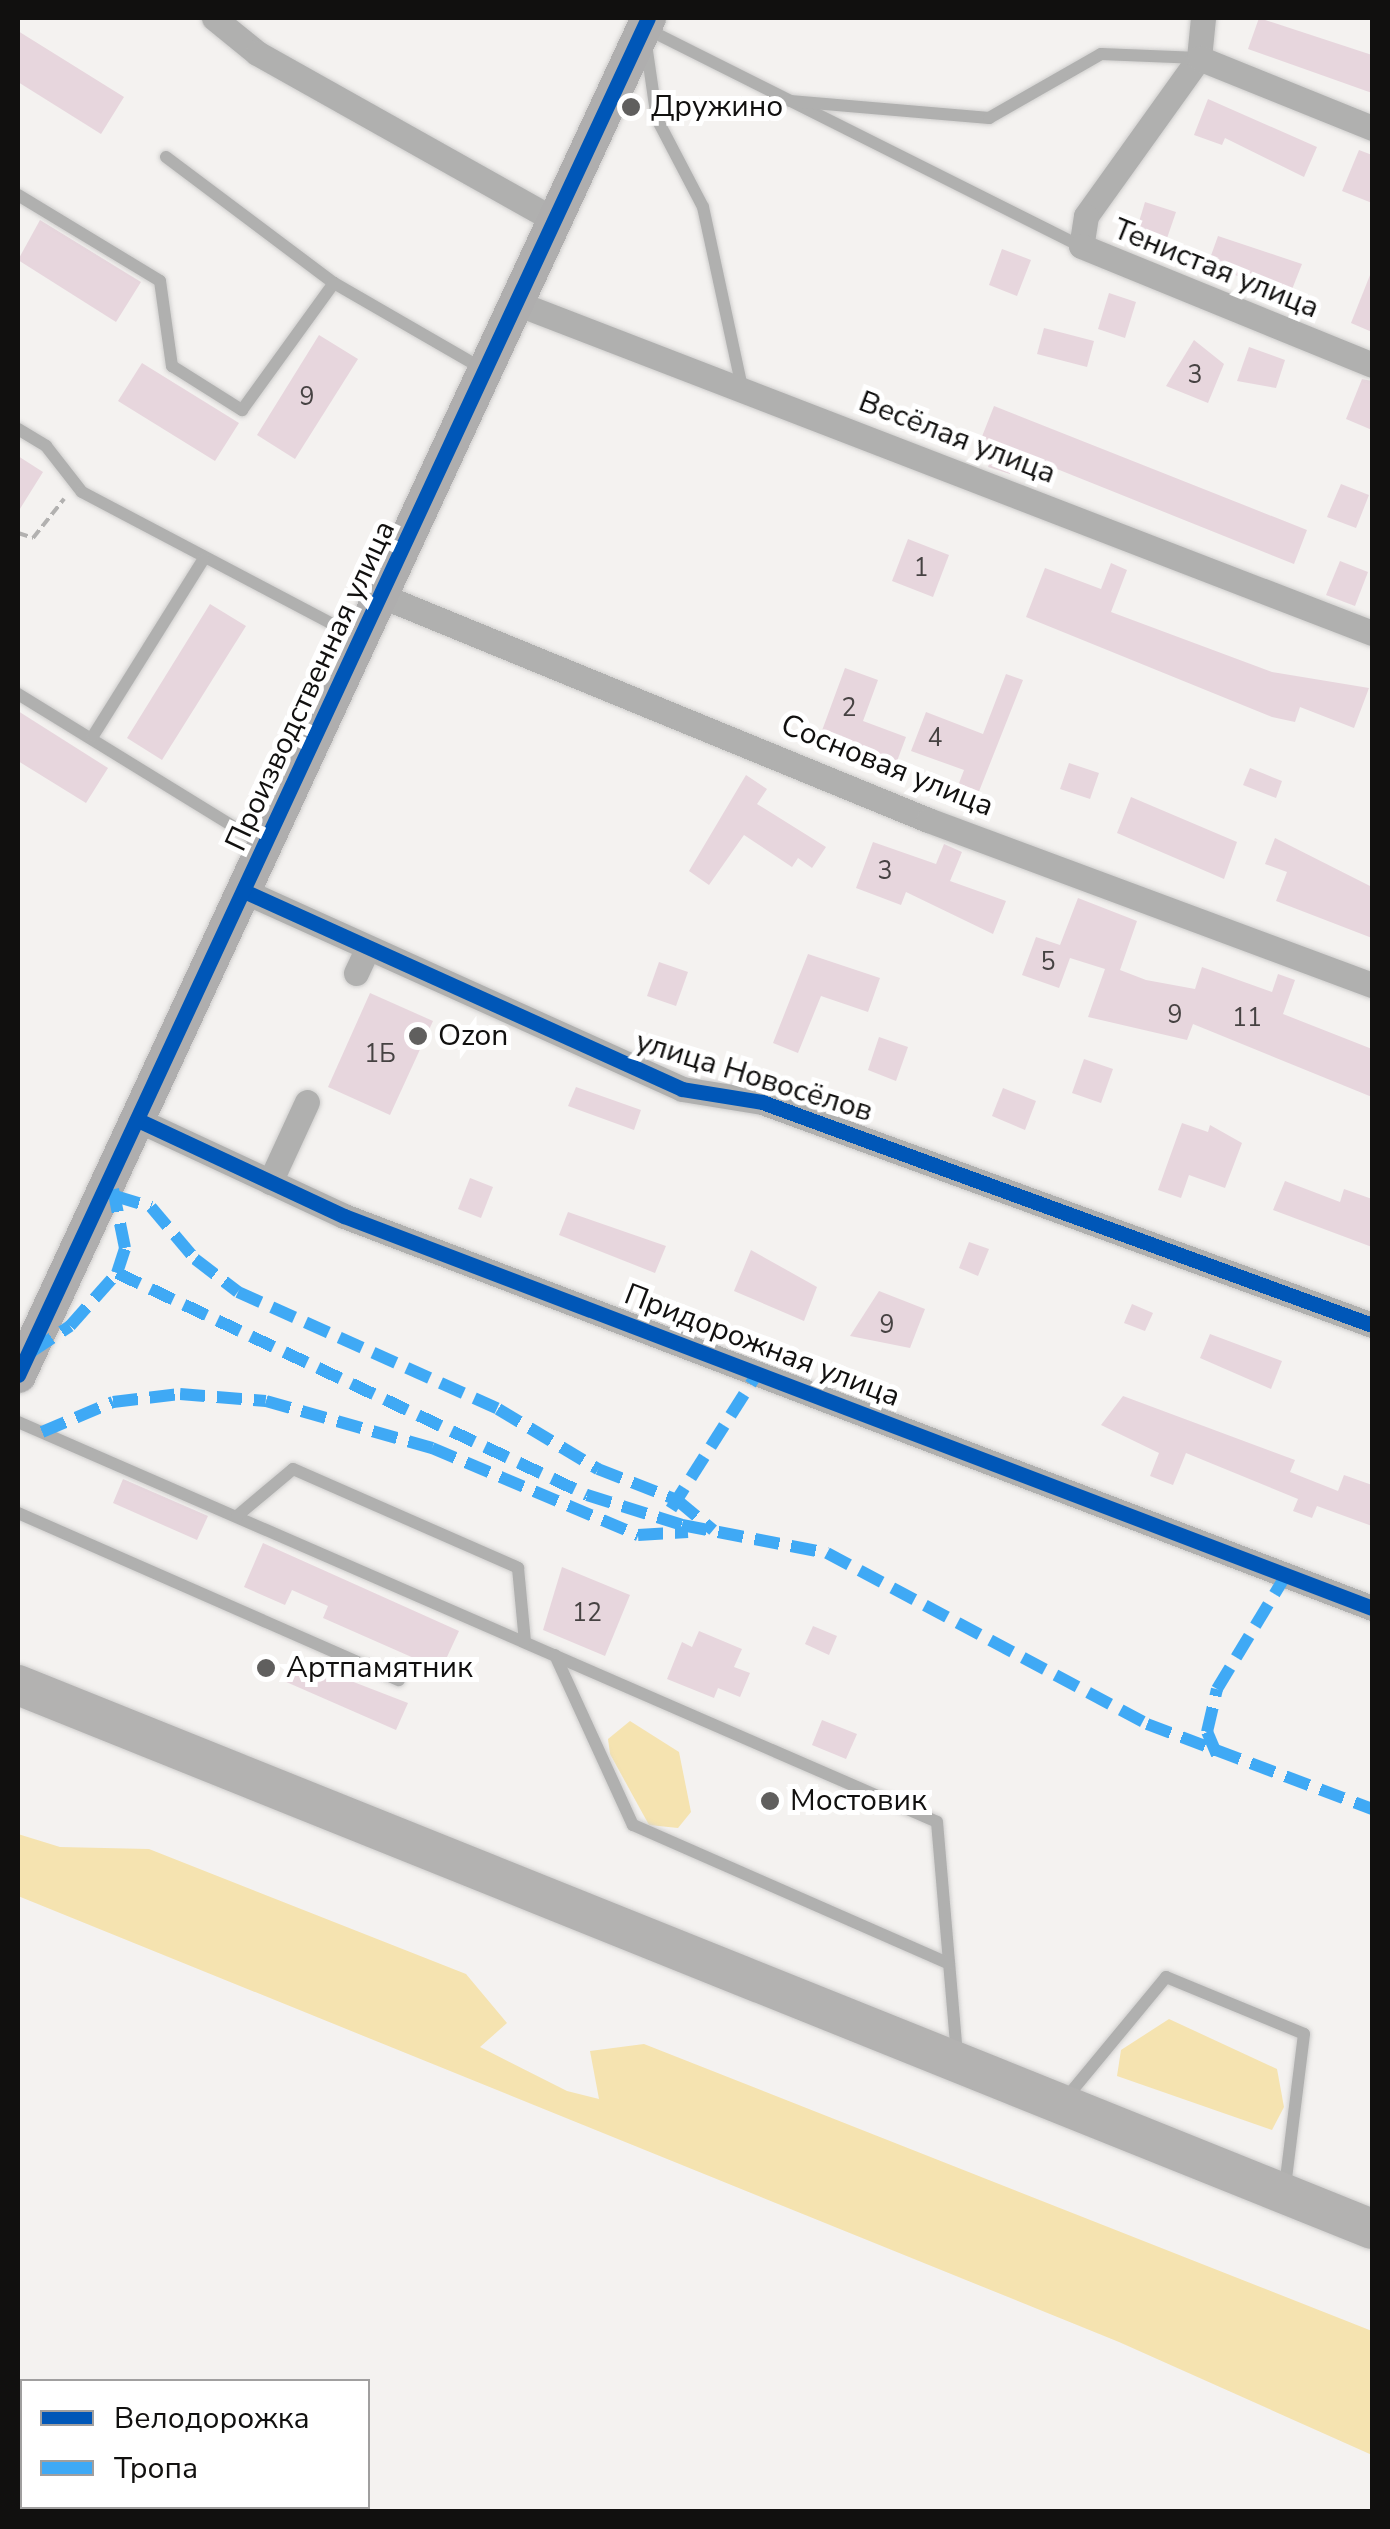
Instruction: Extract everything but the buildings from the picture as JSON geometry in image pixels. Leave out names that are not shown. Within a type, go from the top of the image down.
[{"type":"main road","points":[[18,1686],[1372,2229]]},
{"type":"street","points":[[214,18],[258,53],[554,220]]},
{"type":"street","points":[[1203,18],[1199,58],[1372,128]]},
{"type":"street","name":"Производственная улица","points":[[18,1374],[488,372],[646,22]]},
{"type":"street","name":"Тенистая улица","points":[[1199,58],[1086,216],[1081,246],[1372,366]]},
{"type":"street","name":"Весёлая улица","points":[[519,304],[1372,633]]},
{"type":"street","name":"Сосновая улица","points":[[382,596],[928,820],[1372,985]]},
{"type":"street","name":"улица Новосёлов","points":[[246,892],[682,1089],[762,1102],[1372,1325]]},
{"type":"street","points":[[356,974],[367,949]]},
{"type":"street","points":[[270,1182],[307,1102]]},
{"type":"street","name":"Придорожная улица","points":[[138,1120],[270,1182],[1372,1608]]},
{"type":"lane","points":[[646,22],[780,100],[1081,246]]},
{"type":"lane","points":[[646,22],[657,119],[703,207],[742,390]]},
{"type":"lane","points":[[780,100],[989,118],[1100,54],[1199,58]]},
{"type":"lane","points":[[166,158],[334,284],[488,372]]},
{"type":"lane","points":[[18,195],[160,282],[172,366],[242,410],[334,284]]},
{"type":"lane","points":[[18,429],[46,446],[76,484],[203,560],[361,639]]},
{"type":"lane","points":[[93,736],[203,560]]},
{"type":"lane","points":[[18,694],[93,736],[267,847]]},
{"type":"lane","points":[[18,1422],[937,1822],[958,2064]]},
{"type":"lane","points":[[237,1516],[293,1469],[518,1568],[525,1642]]},
{"type":"lane","points":[[18,1514],[399,1680]]},
{"type":"lane","points":[[555,1655],[633,1825],[950,1964]]},
{"type":"lane","points":[[1061,2105],[1166,1977],[1304,2034],[1284,2193]]},
{"type":"path","points":[[18,533],[33,538],[76,484]]},
{"type":"shaded area","points":[[630,1721],[679,1752],[691,1812],[678,1828],[649,1825],[610,1754],[608,1739]]},
{"type":"shaded area","points":[[18,1834],[60,1847],[149,1849],[466,1974],[507,2023],[480,2047],[567,2091],[599,2099],[590,2051],[644,2044],[1372,2331],[1372,2455],[1119,2342],[18,1896]]},
{"type":"shaded area","points":[[1169,2019],[1277,2069],[1284,2107],[1272,2130],[1117,2076],[1121,2050]]},
{"type":"marked path","points":[[31,1352],[70,1326],[117,1273],[125,1248],[113,1189]]},
{"type":"marked path","points":[[115,1196],[151,1207],[195,1259],[238,1292],[498,1409],[598,1469],[677,1500],[713,1530]]},
{"type":"marked path","points":[[117,1273],[587,1495],[682,1525],[827,1553],[1147,1724],[1372,1809]]},
{"type":"marked path","points":[[671,1509],[757,1374]]},
{"type":"marked path","points":[[42,1432],[113,1402],[180,1394],[266,1401],[432,1448],[638,1535],[688,1532]]},
{"type":"marked path","points":[[1217,1755],[1207,1732],[1217,1689],[1286,1575]]},
{"type":"cycle path","points":[[18,1375],[648,18]]},
{"type":"cycle path","points":[[246,892],[682,1089],[762,1102],[1372,1325]]},
{"type":"cycle path","points":[[138,1120],[344,1216],[1372,1608]]},
{"type":"place","name":"Дружино","points":[[631,107]]},
{"type":"place","name":"Ozon","points":[[418,1036]]},
{"type":"place","name":"Артпамятник","points":[[266,1668]]},
{"type":"place","name":"Мостовик","points":[[770,1801]]}]
